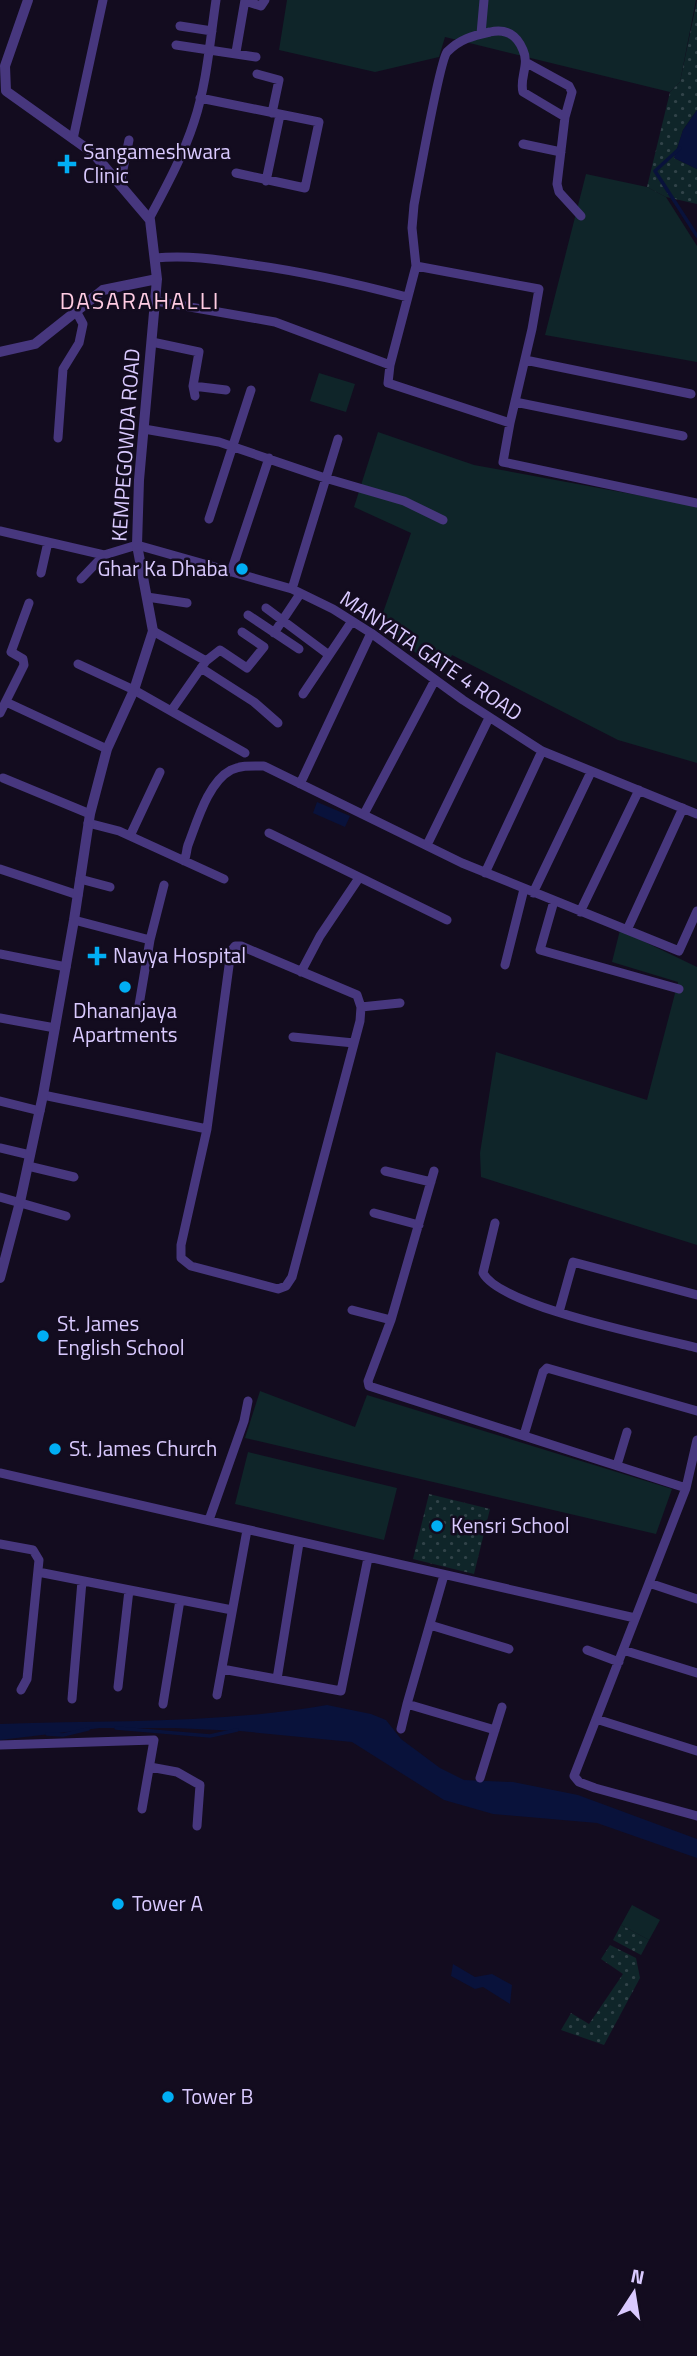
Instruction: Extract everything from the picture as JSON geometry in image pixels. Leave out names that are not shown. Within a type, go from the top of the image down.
[{"type":"street","points":[[28,0],[5,65],[3,90],[93,153],[149,219],[173,175],[194,121],[216,0]]},
{"type":"street","points":[[73,139],[103,0]]},
{"type":"street","points":[[236,52],[245,1],[261,6],[265,0]]},
{"type":"street","points":[[481,34],[484,0]]},
{"type":"street","points":[[180,26],[212,31]]},
{"type":"street","points":[[510,423],[383,384],[416,266],[412,228],[414,205],[445,55],[464,37],[497,30],[510,32],[522,48],[527,63],[521,87],[523,92],[565,117]]},
{"type":"street","points":[[176,45],[256,57]]},
{"type":"street","points":[[527,63],[569,86],[572,92],[565,117],[557,184],[559,192],[581,216]]},
{"type":"street","points":[[257,74],[279,80],[266,181]]},
{"type":"street","points":[[200,99],[318,122],[305,188],[236,173]]},
{"type":"street","points":[[120,184],[129,140]]},
{"type":"street","points":[[523,144],[561,152]]},
{"type":"street","name":"KEMPEGOWDA ROAD","points":[[0,1278],[40,1111],[89,819],[107,749],[134,690],[153,631],[137,545],[157,279],[149,219]]},
{"type":"street","points":[[155,258],[175,256],[216,259],[276,268],[345,280],[407,297]]},
{"type":"street","points":[[416,266],[539,289],[503,462],[697,503]]},
{"type":"street","points":[[0,352],[35,344],[103,290],[157,279]]},
{"type":"street","points":[[156,301],[275,323],[390,365]]},
{"type":"street","points":[[58,438],[63,369],[79,343],[83,324],[76,311]]},
{"type":"street","points":[[152,342],[199,352],[194,391],[226,390]]},
{"type":"street","points":[[525,360],[691,394]]},
{"type":"street","points":[[209,519],[251,390]]},
{"type":"street","points":[[515,401],[683,436]]},
{"type":"street","points":[[144,429],[182,434],[233,446],[404,501],[443,520]]},
{"type":"street","points":[[274,633],[296,592],[338,439]]},
{"type":"street","points":[[231,572],[269,458]]},
{"type":"street","points":[[0,531],[104,555]]},
{"type":"street","points":[[41,573],[48,542]]},
{"type":"street","points":[[81,579],[104,555],[137,545]]},
{"type":"street","name":"MANYATA GATE 4 ROAD","points":[[137,545],[296,592],[371,633],[489,719],[542,751],[697,814]]},
{"type":"street","points":[[147,597],[187,603]]},
{"type":"street","points":[[11,652],[29,603]]},
{"type":"street","points":[[266,608],[328,655]]},
{"type":"street","points":[[248,615],[299,649]]},
{"type":"street","points":[[303,694],[352,621]]},
{"type":"street","points":[[153,631],[204,664],[278,723]]},
{"type":"street","points":[[171,711],[204,664],[220,650],[247,668],[264,647],[242,632]]},
{"type":"street","points":[[300,784],[371,633]]},
{"type":"street","points":[[0,648],[24,662],[0,713]]},
{"type":"street","points":[[78,664],[134,690],[245,753]]},
{"type":"street","points":[[364,814],[435,680]]},
{"type":"street","points":[[6,702],[107,749]]},
{"type":"street","points":[[426,845],[489,719]]},
{"type":"street","points":[[485,873],[542,751]]},
{"type":"street","points":[[184,861],[186,850],[219,779],[246,766],[264,766],[485,873],[679,951],[697,911]]},
{"type":"street","points":[[131,836],[160,772]]},
{"type":"street","points":[[505,965],[528,891],[590,772]]},
{"type":"street","points":[[3,778],[224,879]]},
{"type":"street","points":[[580,912],[639,790]]},
{"type":"street","points":[[627,930],[682,808]]},
{"type":"street","points":[[269,833],[447,920]]},
{"type":"street","points":[[0,869],[78,895]]},
{"type":"street","points":[[301,972],[320,936],[359,878]]},
{"type":"street","points":[[80,879],[110,887]]},
{"type":"street","points":[[139,1005],[163,885]]},
{"type":"street","points":[[554,901],[540,950],[679,989]]},
{"type":"street","points":[[74,920],[150,940]]},
{"type":"street","points":[[235,946],[241,946],[357,995],[361,1007],[360,1021],[292,1277],[286,1286],[278,1289],[191,1266],[181,1258],[181,1245],[207,1129],[231,951],[235,946]]},
{"type":"street","points":[[0,954],[66,967]]},
{"type":"street","points":[[361,1007],[400,1003]]},
{"type":"street","points":[[0,1018],[55,1028]]},
{"type":"street","points":[[293,1037],[354,1043]]},
{"type":"street","points":[[43,1094],[207,1129]]},
{"type":"street","points":[[0,1101],[40,1111]]},
{"type":"street","points":[[0,1148],[74,1177]]},
{"type":"street","points":[[385,1171],[431,1182]]},
{"type":"street","points":[[434,1171],[391,1320],[368,1381],[369,1386],[686,1488]]},
{"type":"street","points":[[0,1197],[66,1216]]},
{"type":"street","points":[[374,1213],[419,1225]]},
{"type":"street","points":[[495,1223],[483,1273],[487,1280],[515,1295],[559,1312],[697,1348]]},
{"type":"street","points":[[559,1312],[573,1262],[697,1296]]},
{"type":"street","points":[[352,1310],[391,1320]]},
{"type":"street","points":[[524,1435],[543,1372],[547,1368],[697,1411]]},
{"type":"street","points":[[209,1520],[244,1421],[248,1401]]},
{"type":"street","points":[[617,1465],[627,1432]]},
{"type":"street","points":[[697,1440],[686,1488],[575,1773],[576,1780],[595,1788],[697,1816]]},
{"type":"street","points":[[0,1474],[635,1618]]},
{"type":"street","points":[[217,1695],[247,1530]]},
{"type":"street","points":[[277,1679],[299,1543]]},
{"type":"street","points":[[0,1544],[33,1550],[39,1560],[27,1679],[21,1690]]},
{"type":"street","points":[[222,1669],[341,1691],[368,1558]]},
{"type":"street","points":[[38,1572],[232,1610]]},
{"type":"street","points":[[401,1729],[444,1575]]},
{"type":"street","points":[[72,1699],[82,1581]]},
{"type":"street","points":[[649,1583],[697,1599]]},
{"type":"street","points":[[118,1687],[129,1590]]},
{"type":"street","points":[[163,1704],[180,1601]]},
{"type":"street","points":[[430,1625],[509,1649]]},
{"type":"street","points":[[587,1650],[619,1662]]},
{"type":"street","points":[[623,1650],[697,1673]]},
{"type":"street","points":[[407,1704],[495,1730]]},
{"type":"street","points":[[480,1777],[502,1707]]},
{"type":"street","points":[[596,1719],[697,1751]]},
{"type":"street","points":[[0,1745],[154,1740],[142,1809]]},
{"type":"street","points":[[150,1767],[177,1772],[200,1785],[197,1826]]},
{"type":"green space","points":[[287,0],[696,0],[680,82],[670,92],[445,37],[439,57],[375,72],[279,50]]},
{"type":"green space","points":[[697,0],[697,110],[683,130],[674,158],[697,169],[697,204],[666,197],[647,187],[670,92],[680,82]]},
{"type":"green space","points":[[586,174],[647,187],[666,197],[697,246],[697,362],[545,335]]},
{"type":"green space","points":[[319,373],[355,384],[346,412],[310,401]]},
{"type":"green space","points":[[378,432],[474,465],[697,506],[697,763],[618,740],[452,655],[443,674],[379,624],[411,533],[354,507]]},
{"type":"green space","points":[[620,930],[697,967],[697,1245],[481,1177],[480,1153],[496,1052],[647,1100],[678,982],[612,962]]},
{"type":"green space","points":[[260,1391],[355,1427],[367,1395],[672,1489],[656,1534],[245,1438]]},
{"type":"green space","points":[[248,1452],[397,1488],[384,1540],[235,1504]]},
{"type":"green space","points":[[429,1494],[490,1509],[474,1574],[413,1559]]},
{"type":"green space","points":[[632,1905],[660,1920],[649,1940],[621,1925]]},
{"type":"green space","points":[[621,1925],[649,1940],[641,1955],[613,1940]]},
{"type":"green space","points":[[610,1945],[636,1958],[640,1978],[604,2045],[561,2030],[571,2013],[589,2024],[623,1974],[601,1959]]},
{"type":"shaded area","points":[[697,110],[697,169],[674,158],[683,130]]},
{"type":"shaded area","points":[[317,802],[350,816],[345,827],[313,813]]},
{"type":"shaded area","points":[[327,1705],[371,1714],[386,1720],[401,1739],[440,1768],[464,1780],[513,1782],[578,1795],[697,1839],[697,1858],[597,1823],[493,1814],[444,1800],[352,1742],[240,1731],[175,1728],[100,1728],[0,1740],[0,1724],[205,1718]]},
{"type":"shaded area","points":[[453,1964],[475,1977],[492,1974],[512,1985],[510,2004],[483,1987],[475,1989],[451,1976]]},
{"type":"waterway","points":[[680,148],[655,171],[697,236]]},
{"type":"waterway","points":[[116,1728],[210,1736],[237,1730]]},
{"type":"waterway","points":[[47,1734],[63,1735],[88,1729]]},
{"type":"place","name":"Sangameshwara Clinic","points":[[67,164]]},
{"type":"place","name":"Ghar Ka Dhaba","points":[[242,569]]},
{"type":"place","name":"Navya Hospital","points":[[97,956]]},
{"type":"place","name":"Dhananjaya Apartments","points":[[125,987]]},
{"type":"place","name":"St. James English School","points":[[43,1336]]},
{"type":"place","name":"St. James Church","points":[[55,1449]]},
{"type":"place","name":"Kensri School","points":[[437,1526]]},
{"type":"place","name":"Tower A","points":[[118,1904]]},
{"type":"place","name":"Tower B","points":[[168,2097]]},
{"type":"district","name":"DASARAHALLI","points":[[140,301]]}]
